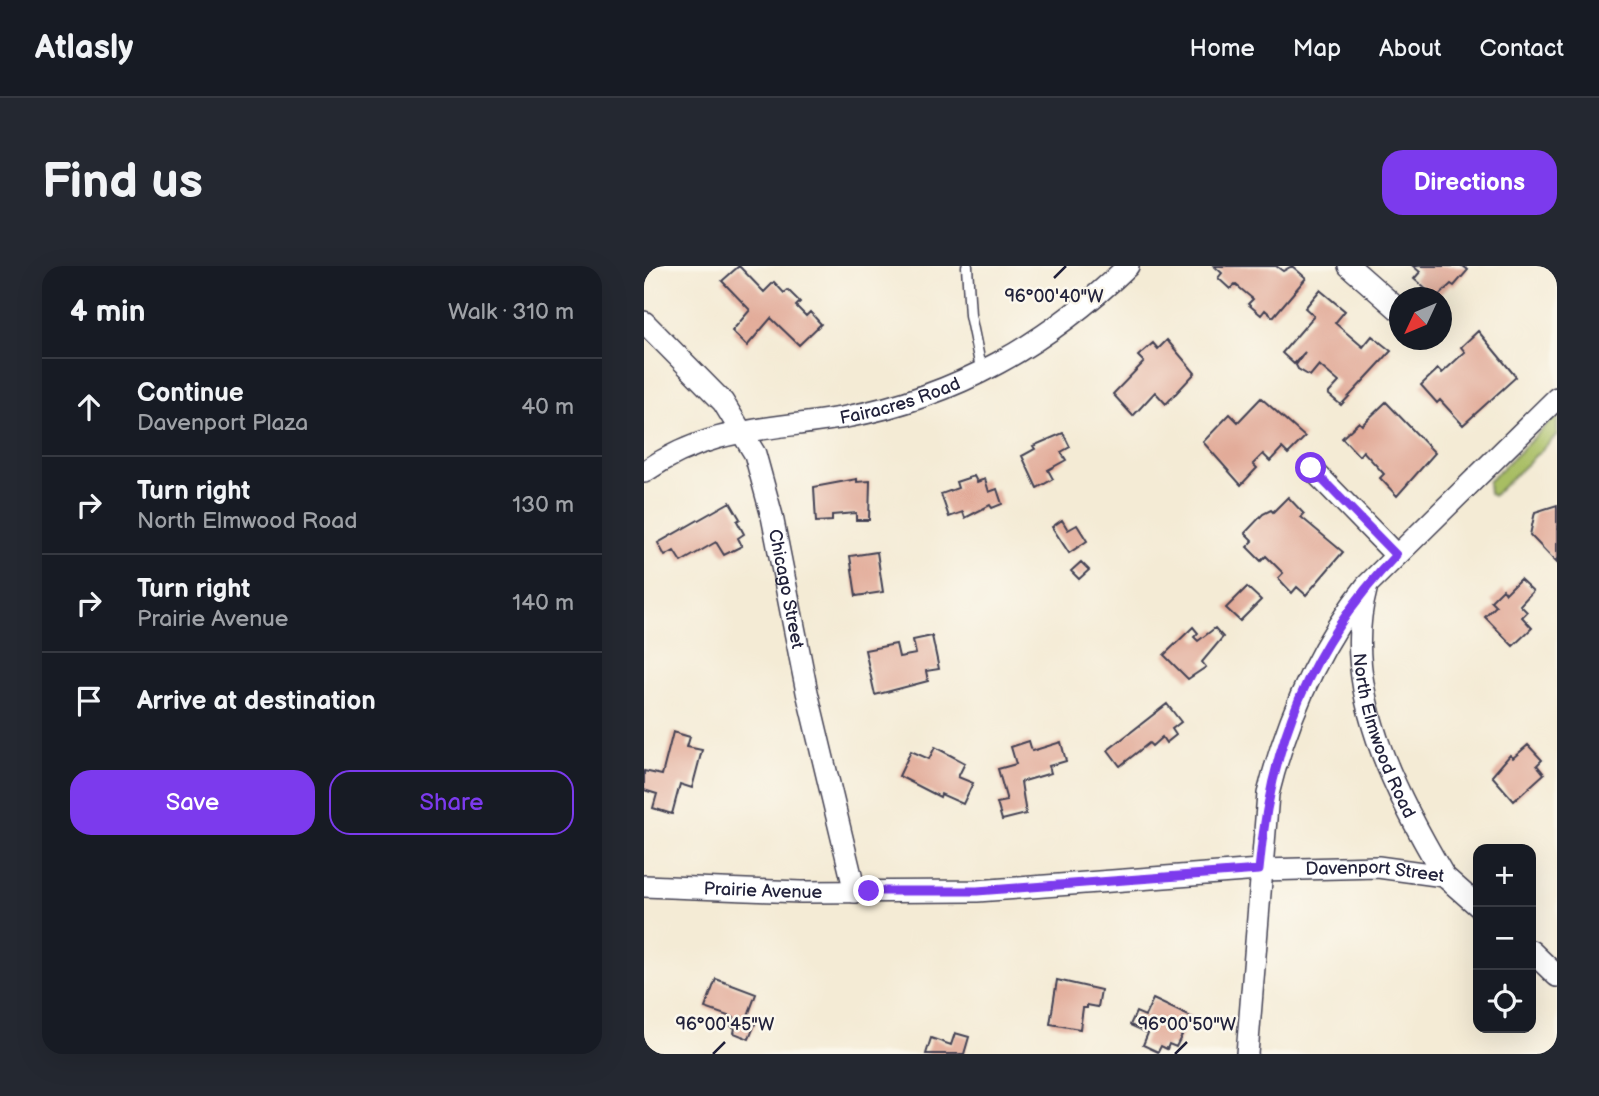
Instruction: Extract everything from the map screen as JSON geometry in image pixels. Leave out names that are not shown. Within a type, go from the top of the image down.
[{"type":"street","name":"Fairacres Road","points":[[644,472],[688,446],[741,431],[885,409],[938,393],[982,373],[1054,326],[1128,266]]},
{"type":"street","points":[[1349,266],[1389,301]]},
{"type":"street","name":"Chicago Street","points":[[644,322],[723,402],[755,454],[772,516],[807,692],[855,892]]},
{"type":"street","points":[[1247,1054],[1259,870],[1268,794],[1287,727],[1312,670],[1345,613],[1367,585],[1557,398]]},
{"type":"street","points":[[1311,468],[1396,555]]},
{"type":"street","name":"North Elmwood Road","points":[[1367,585],[1359,633],[1376,732],[1405,811],[1444,876]]},
{"type":"street","name":"Davenport Street","points":[[1259,870],[1378,867],[1444,876],[1473,902]]},
{"type":"street","name":"Prairie Avenue","points":[[644,886],[855,892],[977,891],[1259,870]]},
{"type":"street","points":[[1536,956],[1557,976]]},
{"type":"lane","points":[[967,266],[970,315],[982,373]]},
{"type":"green space","points":[[1557,415],[1557,435],[1493,496],[1489,493],[1488,482]]},
{"type":"building","points":[[739,266],[764,292],[774,282],[784,293],[788,290],[800,302],[796,306],[806,316],[810,312],[821,324],[799,345],[771,318],[747,346],[732,331],[750,310],[722,281]]},
{"type":"building","points":[[1214,266],[1276,266],[1283,271],[1292,266],[1306,278],[1273,317],[1265,310],[1261,315],[1248,304],[1253,299],[1235,284],[1230,289],[1218,278],[1222,273]]},
{"type":"building","points":[[1413,266],[1463,266],[1468,270],[1454,286],[1451,284],[1448,287],[1423,287],[1414,279],[1420,272]]},
{"type":"building","points":[[1320,290],[1345,311],[1335,323],[1363,347],[1372,336],[1391,351],[1341,405],[1328,394],[1339,382],[1319,365],[1310,376],[1298,369],[1296,365],[1305,352],[1294,364],[1282,353],[1314,316],[1305,308]]},
{"type":"building","points":[[1478,331],[1516,377],[1463,425],[1440,400],[1437,403],[1421,385],[1438,369],[1442,373],[1465,352],[1461,347]]},
{"type":"building","points":[[1167,340],[1195,373],[1166,404],[1155,392],[1133,416],[1113,394],[1144,362],[1138,356],[1153,343],[1158,349]]},
{"type":"building","points":[[1261,398],[1305,437],[1288,454],[1282,448],[1270,461],[1263,454],[1253,464],[1257,468],[1241,485],[1203,442],[1230,414],[1238,422]]},
{"type":"building","points":[[1386,402],[1435,453],[1397,496],[1380,478],[1384,474],[1363,451],[1359,456],[1342,438],[1359,422],[1362,425]]},
{"type":"building","points":[[1063,433],[1070,447],[1061,452],[1066,460],[1048,470],[1053,479],[1037,488],[1022,456],[1035,449],[1033,446]]},
{"type":"building","points":[[974,476],[977,482],[985,479],[989,492],[997,489],[1002,504],[992,508],[990,505],[965,518],[963,512],[949,517],[941,494],[958,488],[956,482]]},
{"type":"building","points":[[857,479],[857,482],[870,481],[869,520],[856,520],[856,513],[832,515],[832,521],[816,522],[814,487]]},
{"type":"building","points":[[1288,497],[1304,514],[1301,517],[1343,552],[1306,595],[1297,587],[1292,593],[1278,578],[1283,573],[1266,556],[1261,561],[1247,547],[1253,541],[1245,533],[1263,514],[1271,510],[1273,512]]},
{"type":"building","points":[[730,502],[740,519],[737,521],[744,534],[738,538],[742,546],[724,555],[716,542],[681,562],[674,551],[665,556],[658,543]]},
{"type":"building","points":[[1557,505],[1557,563],[1530,535],[1535,512]]},
{"type":"building","points":[[1062,520],[1068,530],[1077,525],[1087,541],[1069,553],[1052,527]]},
{"type":"building","points":[[877,552],[883,592],[856,596],[850,556]]},
{"type":"building","points":[[1081,562],[1089,570],[1079,579],[1071,571]]},
{"type":"building","points":[[1520,579],[1533,591],[1520,605],[1527,612],[1522,617],[1532,628],[1513,646],[1485,617],[1496,606],[1491,601],[1503,589],[1506,593]]},
{"type":"building","points":[[1247,587],[1261,600],[1240,621],[1226,608]]},
{"type":"building","points":[[1193,627],[1198,633],[1194,637],[1198,641],[1215,628],[1223,637],[1202,662],[1206,667],[1188,679],[1164,655]]},
{"type":"building","points":[[932,636],[939,669],[926,671],[928,681],[875,695],[865,650],[896,644],[899,657],[916,654],[913,640]]},
{"type":"building","points":[[1167,704],[1181,722],[1172,729],[1176,735],[1166,743],[1162,737],[1152,746],[1149,743],[1120,766],[1108,750]]},
{"type":"building","points":[[673,732],[690,737],[687,747],[702,750],[692,788],[680,784],[672,814],[653,808],[657,794],[644,790],[644,771],[662,775]]},
{"type":"building","points":[[1029,741],[1032,751],[1061,742],[1066,761],[1049,766],[1051,773],[1021,782],[1026,814],[1002,820],[997,803],[1007,801],[998,769],[1016,764],[1011,747]]},
{"type":"building","points":[[1528,745],[1542,760],[1537,765],[1544,774],[1514,801],[1492,776],[1510,755],[1513,758]]},
{"type":"building","points":[[935,747],[965,763],[958,777],[973,783],[963,804],[941,794],[940,797],[899,776],[911,751],[929,759]]},
{"type":"building","points":[[716,979],[756,994],[746,1021],[755,1024],[749,1039],[734,1033],[735,1028],[731,1026],[734,1018],[705,1008]]},
{"type":"building","points":[[1057,980],[1101,990],[1098,1007],[1087,1005],[1087,1008],[1083,1008],[1080,1029],[1050,1024]]},
{"type":"building","points":[[1153,999],[1191,1017],[1176,1047],[1169,1044],[1167,1049],[1161,1046],[1158,1052],[1143,1045],[1148,1033],[1130,1025],[1136,1012],[1145,1016]]},
{"type":"building","points":[[955,1033],[969,1037],[964,1054],[926,1054],[931,1038],[951,1045]]},
{"type":"route","points":[[869,891],[977,891],[1259,870],[1268,794],[1287,727],[1301,693],[1345,613],[1396,555],[1311,468]]}]
